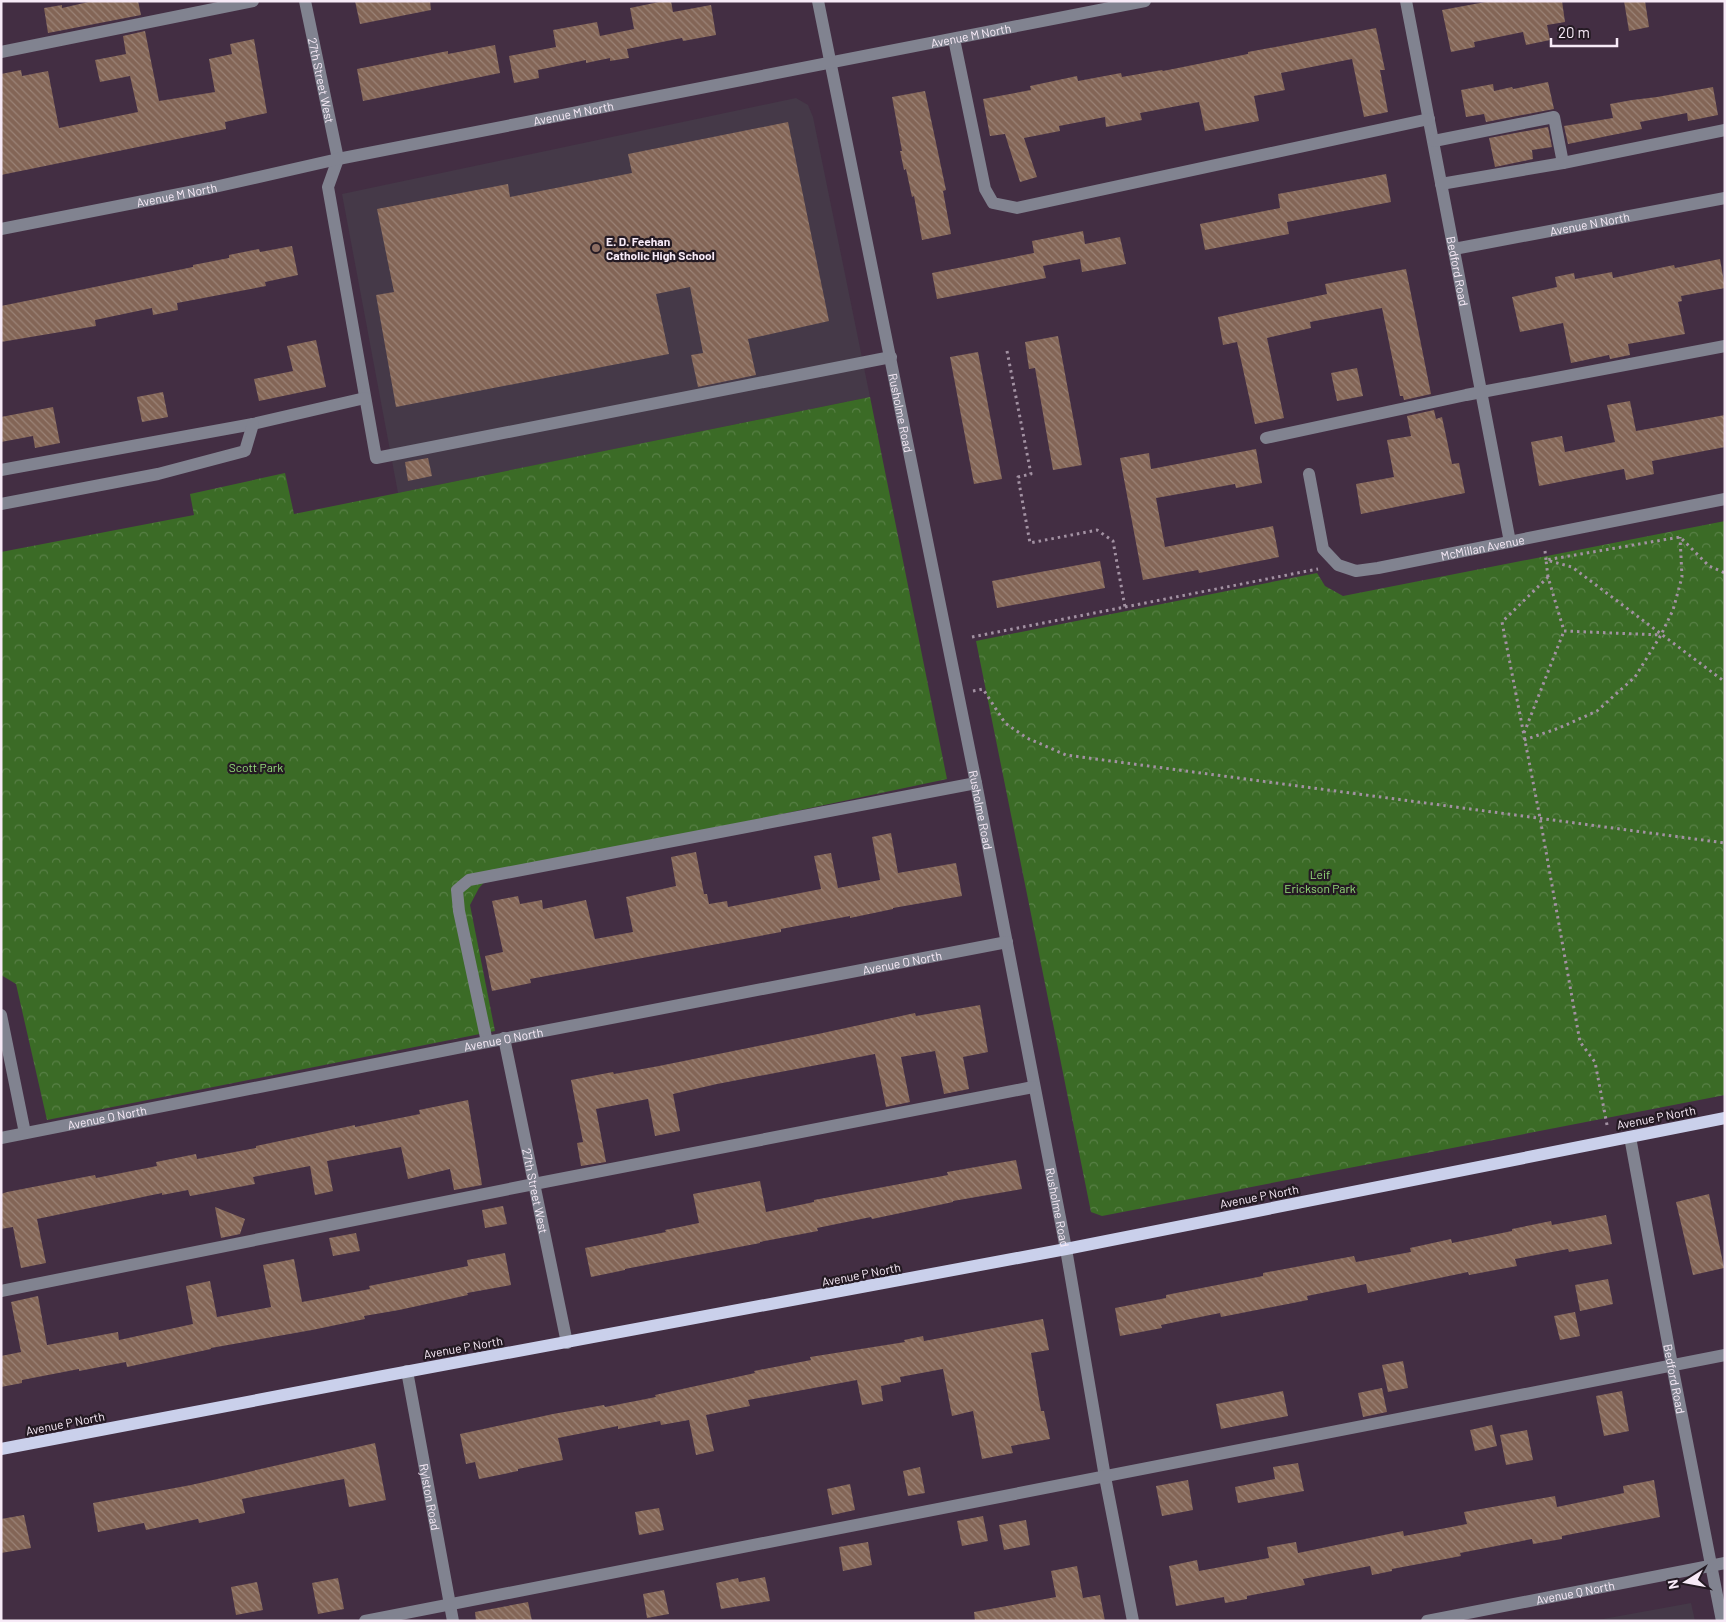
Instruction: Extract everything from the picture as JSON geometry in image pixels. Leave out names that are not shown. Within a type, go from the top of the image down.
[{"type":"main road","name":"Avenue P North","points":[[1,1449],[407,1371],[567,1343],[1066,1249],[1725,1118]]},
{"type":"street","points":[[1,52],[252,1]]},
{"type":"street","name":"27th Street West","points":[[305,1],[338,159]]},
{"type":"street","name":"Rusholme Road","points":[[818,1],[1007,942],[1066,1249],[1105,1477],[1133,1621]]},
{"type":"street","name":"Avenue M North","points":[[1,229],[210,188],[338,159],[1145,1]]},
{"type":"street","name":"Bedford Road","points":[[1406,1],[1510,542]]},
{"type":"street","points":[[954,39],[985,189],[993,203],[1017,208],[1429,118]]},
{"type":"street","points":[[1434,141],[1554,116],[1563,163]]},
{"type":"street","points":[[1441,184],[1563,163],[1725,130]]},
{"type":"street","points":[[338,159],[328,187],[376,458],[891,357]]},
{"type":"street","name":"Avenue N North","points":[[1454,249],[1725,198]]},
{"type":"street","points":[[1266,438],[1481,392],[1725,346]]},
{"type":"street","points":[[1,470],[253,424],[365,398]]},
{"type":"street","points":[[1,504],[158,474],[245,451],[253,424]]},
{"type":"street","points":[[1309,474],[1323,549],[1338,565]]},
{"type":"street","name":"McMillan Avenue","points":[[1338,565],[1356,571],[1378,568],[1725,499]]},
{"type":"street","points":[[487,1042],[459,911],[457,890],[469,880],[976,783]]},
{"type":"street","name":"Avenue O North","points":[[1,1138],[504,1038],[1007,942]]},
{"type":"street","points":[[1,1015],[25,1133]]},
{"type":"street","name":"27th Street West","points":[[504,1038],[567,1343]]},
{"type":"street","points":[[1,1291],[534,1184],[1034,1087]]},
{"type":"street","name":"Bedford Road","points":[[1630,1137],[1672,1365],[1718,1565],[1722,1621]]},
{"type":"street","points":[[365,1621],[1725,1355]]},
{"type":"street","name":"Rylston Road","points":[[407,1371],[453,1621]]},
{"type":"street","name":"Avenue Q North","points":[[1427,1621],[1718,1565]]},
{"type":"path","points":[[1008,351],[1031,474],[1018,477],[1030,543],[1097,530],[1113,541],[1125,607]]},
{"type":"path","points":[[1523,734],[1564,632],[1548,576],[1543,536]]},
{"type":"path","points":[[1546,560],[1680,537]]},
{"type":"path","points":[[1680,537],[1709,566],[1725,574]]},
{"type":"path","points":[[1524,740],[1559,728],[1597,711],[1635,677],[1661,635],[1673,610],[1682,577],[1680,537]]},
{"type":"path","points":[[1546,560],[1572,567],[1725,682]]},
{"type":"path","points":[[972,637],[1338,565]]},
{"type":"path","points":[[1548,576],[1502,622],[1540,818],[1580,1042],[1595,1062],[1610,1140]]},
{"type":"path","points":[[1564,632],[1661,635]]},
{"type":"path","points":[[983,689],[1005,723],[1028,738],[1066,754],[1725,843]]},
{"type":"shaded area","name":"E. D. Feehan Catholic High School","points":[[796,98],[808,105],[813,117],[870,397],[398,493],[342,194]]},
{"type":"shaded area","points":[[1691,1603],[1695,1621],[1592,1621]]},
{"type":"green space","name":"Scott Park","points":[[870,397],[947,779],[490,876],[479,888],[470,905],[495,1031],[47,1120],[16,984],[1,975],[1,552],[194,515],[190,494],[285,473],[294,514]]},
{"type":"green space","name":"Leif Erickson Park","points":[[1725,521],[1725,1095],[1102,1216],[1091,1212],[976,641],[1317,573],[1325,586],[1343,596]]},
{"type":"building","points":[[93,1],[138,1],[141,15],[48,33],[44,8],[62,5],[62,8]]},
{"type":"building","points":[[355,1],[430,1],[431,10],[360,24]]},
{"type":"building","points":[[671,1],[673,12],[711,5],[716,35],[683,41],[682,38],[627,49],[629,58],[610,61],[610,58],[586,63],[586,60],[538,70],[539,78],[514,83],[509,56],[556,47],[553,30],[597,22],[600,36],[634,29],[630,8]]},
{"type":"building","points":[[1491,1],[1562,1],[1565,22],[1547,25],[1550,40],[1526,45],[1523,32],[1474,42],[1475,47],[1451,52],[1442,10]]},
{"type":"building","points":[[1624,1],[1645,1],[1649,27],[1629,31]]},
{"type":"building","points":[[1376,28],[1385,70],[1380,70],[1388,112],[1364,117],[1352,59],[1281,73],[1285,90],[1254,96],[1259,121],[1205,131],[1199,102],[1140,113],[1142,120],[1106,127],[1105,117],[1059,126],[1060,131],[1024,138],[1037,177],[1020,182],[1005,134],[990,136],[983,99],[1031,90],[1030,86],[1077,76],[1078,81],[1121,73],[1122,77],[1163,71],[1248,54],[1248,52]]},
{"type":"building","points":[[145,31],[159,101],[215,92],[209,59],[232,54],[230,44],[254,39],[267,113],[225,122],[226,129],[1,175],[1,74],[21,70],[22,76],[48,71],[59,128],[138,112],[130,76],[100,82],[95,60],[126,54],[123,36]]},
{"type":"building","points":[[495,45],[500,73],[363,101],[357,69],[448,51],[448,54]]},
{"type":"building","points":[[1548,82],[1554,109],[1486,122],[1484,114],[1466,117],[1461,90],[1493,84],[1494,91]]},
{"type":"building","points":[[1713,87],[1718,115],[1688,121],[1687,113],[1640,122],[1642,129],[1568,144],[1564,126],[1613,118],[1610,104]]},
{"type":"building","points":[[925,91],[946,190],[943,191],[951,234],[922,240],[914,196],[912,197],[900,151],[902,151],[892,97]]},
{"type":"building","points":[[788,122],[829,321],[748,339],[756,375],[698,387],[691,355],[703,353],[690,287],[656,294],[669,354],[396,407],[376,295],[394,292],[377,209],[508,184],[510,197],[632,173],[628,154]]},
{"type":"building","points":[[1548,127],[1552,147],[1532,150],[1533,159],[1495,167],[1489,138]]},
{"type":"building","points":[[1386,174],[1391,202],[1287,222],[1289,234],[1205,250],[1200,224],[1280,208],[1278,194]]},
{"type":"building","points":[[1083,231],[1085,244],[1120,237],[1126,264],[1082,272],[1080,259],[1043,266],[1046,278],[937,299],[932,273],[1034,253],[1032,241]]},
{"type":"building","points":[[292,246],[298,275],[265,282],[266,286],[177,303],[178,310],[153,315],[152,308],[95,320],[96,326],[1,342],[1,306],[193,267],[193,265],[229,258],[229,255],[259,249],[260,252]]},
{"type":"building","points":[[1720,259],[1725,288],[1681,296],[1682,301],[1678,302],[1685,334],[1628,344],[1630,355],[1610,359],[1609,355],[1571,363],[1563,323],[1520,332],[1512,297],[1557,287],[1555,277],[1574,273],[1575,279],[1612,272],[1613,278],[1674,265],[1675,268]]},
{"type":"building","points":[[1406,269],[1431,394],[1404,400],[1403,396],[1400,396],[1382,308],[1310,322],[1311,328],[1267,338],[1284,418],[1255,424],[1237,342],[1223,345],[1218,317],[1327,294],[1325,284]]},
{"type":"building","points":[[1058,336],[1082,465],[1053,470],[1035,368],[1029,369],[1025,342]]},
{"type":"building","points":[[316,340],[326,387],[259,401],[254,379],[293,371],[287,346]]},
{"type":"building","points":[[978,352],[1002,479],[974,484],[950,357]]},
{"type":"building","points":[[1357,368],[1363,396],[1337,401],[1331,373]]},
{"type":"building","points":[[163,392],[168,417],[142,422],[137,397]]},
{"type":"building","points":[[1630,401],[1636,431],[1725,415],[1725,447],[1652,461],[1654,474],[1626,480],[1624,469],[1539,486],[1531,442],[1562,436],[1565,452],[1615,442],[1607,405]]},
{"type":"building","points":[[53,407],[60,443],[35,448],[33,436],[1,442],[1,417]]},
{"type":"building","points":[[1434,410],[1436,419],[1442,417],[1452,464],[1459,463],[1465,493],[1361,514],[1356,484],[1394,477],[1387,440],[1411,436],[1407,416]]},
{"type":"building","points":[[1256,449],[1262,483],[1236,488],[1235,484],[1156,498],[1165,547],[1273,526],[1279,557],[1199,573],[1198,570],[1143,580],[1120,458],[1149,453],[1151,469]]},
{"type":"building","points":[[428,458],[432,476],[408,481],[405,462]]},
{"type":"building","points":[[1100,561],[1105,588],[997,608],[992,581]]},
{"type":"building","points":[[891,833],[898,873],[956,863],[962,896],[893,908],[850,918],[850,916],[781,929],[781,932],[530,979],[531,983],[492,991],[485,956],[503,952],[492,901],[518,896],[520,904],[542,900],[543,909],[586,900],[595,939],[633,932],[626,897],[676,886],[671,857],[696,852],[704,894],[707,894],[709,904],[727,901],[728,907],[821,889],[814,856],[831,853],[838,888],[880,880],[872,837]]},
{"type":"building","points":[[980,1005],[988,1052],[963,1057],[969,1089],[944,1094],[935,1051],[901,1057],[910,1102],[886,1107],[875,1054],[717,1084],[673,1094],[680,1131],[655,1136],[648,1099],[596,1109],[606,1162],[581,1166],[577,1143],[583,1142],[571,1080],[659,1066],[915,1013],[916,1016]]},
{"type":"building","points":[[468,1100],[482,1185],[454,1190],[450,1169],[408,1179],[401,1147],[327,1161],[333,1191],[315,1195],[310,1166],[253,1177],[255,1184],[190,1196],[188,1190],[162,1195],[162,1193],[37,1219],[46,1263],[21,1268],[13,1227],[1,1229],[1,1194],[7,1192],[95,1175],[96,1178],[157,1166],[156,1162],[196,1154],[197,1159],[256,1148],[256,1146],[355,1125],[355,1127],[420,1114],[419,1110]]},
{"type":"building","points":[[1016,1160],[1022,1189],[817,1228],[818,1231],[591,1277],[585,1248],[666,1232],[665,1230],[699,1223],[693,1194],[760,1181],[766,1212],[814,1202],[814,1200],[948,1175],[947,1172]]},
{"type":"building","points":[[1709,1194],[1724,1268],[1693,1275],[1676,1202]]},
{"type":"building","points":[[503,1206],[507,1224],[485,1228],[482,1210]]},
{"type":"building","points":[[215,1207],[245,1219],[240,1234],[221,1238]]},
{"type":"building","points":[[1606,1215],[1612,1244],[1569,1252],[1568,1249],[1515,1259],[1517,1266],[1469,1275],[1468,1272],[1368,1293],[1366,1284],[1307,1296],[1308,1300],[1221,1317],[1220,1313],[1161,1325],[1162,1328],[1120,1336],[1115,1308],[1166,1298],[1166,1295],[1263,1276],[1263,1273],[1354,1256],[1356,1262],[1411,1252],[1410,1248],[1451,1239],[1452,1243],[1551,1221],[1552,1225]]},
{"type":"building","points":[[356,1233],[360,1251],[333,1256],[329,1238]]},
{"type":"building","points":[[505,1253],[511,1285],[364,1316],[365,1319],[211,1348],[127,1367],[126,1362],[79,1371],[79,1369],[22,1380],[22,1383],[1,1387],[1,1356],[21,1352],[11,1302],[38,1296],[47,1345],[118,1332],[119,1340],[193,1324],[186,1286],[210,1281],[217,1317],[271,1307],[263,1265],[294,1259],[302,1302],[370,1289],[369,1286],[468,1266],[467,1260]]},
{"type":"building","points":[[1608,1279],[1613,1304],[1580,1311],[1575,1285]]},
{"type":"building","points":[[1575,1312],[1580,1336],[1560,1340],[1554,1316]]},
{"type":"building","points":[[1043,1319],[1049,1350],[1031,1353],[1041,1411],[1044,1411],[1050,1439],[1011,1446],[1013,1453],[982,1459],[973,1411],[952,1416],[943,1369],[900,1377],[901,1382],[881,1386],[883,1401],[862,1405],[857,1380],[748,1400],[750,1406],[706,1415],[714,1451],[696,1455],[689,1420],[661,1425],[660,1421],[618,1429],[618,1426],[558,1438],[563,1460],[518,1469],[518,1471],[479,1479],[475,1462],[466,1464],[460,1434],[553,1414],[604,1405],[605,1407],[656,1397],[655,1395],[755,1373],[754,1371],[811,1360],[810,1357],[905,1342],[904,1340],[923,1336],[924,1341]]},
{"type":"building","points":[[1403,1361],[1408,1388],[1388,1392],[1382,1365]]},
{"type":"building","points":[[1382,1388],[1387,1412],[1363,1417],[1358,1393]]},
{"type":"building","points":[[1283,1391],[1288,1416],[1221,1429],[1216,1404]]},
{"type":"building","points":[[1622,1391],[1629,1431],[1604,1436],[1596,1396]]},
{"type":"building","points":[[1492,1425],[1497,1446],[1475,1451],[1470,1430]]},
{"type":"building","points":[[1527,1430],[1533,1460],[1506,1465],[1500,1435]]},
{"type":"building","points":[[375,1443],[386,1500],[349,1507],[344,1479],[242,1499],[245,1513],[199,1523],[198,1519],[146,1530],[144,1523],[98,1532],[93,1503],[191,1485]]},
{"type":"building","points":[[1298,1463],[1304,1491],[1238,1503],[1235,1487],[1275,1479],[1273,1467]]},
{"type":"building","points":[[920,1467],[925,1493],[908,1496],[903,1471]]},
{"type":"building","points":[[1188,1480],[1193,1510],[1162,1516],[1156,1486]]},
{"type":"building","points":[[1654,1480],[1660,1517],[1562,1536],[1562,1539],[1533,1544],[1532,1539],[1460,1553],[1461,1556],[1392,1569],[1392,1571],[1372,1575],[1370,1566],[1303,1579],[1305,1585],[1247,1596],[1247,1599],[1225,1603],[1224,1597],[1176,1606],[1169,1566],[1197,1560],[1199,1571],[1269,1558],[1267,1547],[1296,1542],[1298,1553],[1403,1531],[1404,1536],[1467,1524],[1464,1512],[1555,1496],[1557,1507],[1624,1493],[1623,1486]]},
{"type":"building","points":[[850,1484],[855,1510],[832,1515],[827,1489]]},
{"type":"building","points":[[659,1508],[664,1530],[639,1535],[635,1512]]},
{"type":"building","points":[[24,1515],[31,1548],[1,1553],[1,1519]]},
{"type":"building","points":[[983,1516],[988,1541],[962,1546],[957,1521]]},
{"type":"building","points":[[1026,1520],[1030,1545],[1004,1550],[999,1525]]},
{"type":"building","points":[[868,1542],[872,1565],[843,1571],[839,1547]]},
{"type":"building","points":[[1077,1566],[1083,1598],[1100,1595],[1105,1621],[975,1621],[974,1612],[1056,1597],[1051,1571]]},
{"type":"building","points":[[765,1577],[770,1601],[721,1609],[716,1583],[738,1578],[739,1582]]},
{"type":"building","points":[[338,1578],[344,1609],[318,1614],[312,1583]]},
{"type":"building","points":[[257,1582],[263,1610],[236,1615],[231,1587]]},
{"type":"building","points":[[664,1590],[669,1614],[647,1618],[643,1594]]},
{"type":"building","points":[[528,1602],[532,1621],[476,1621],[475,1612]]},
{"type":"place","name":"E. D. Feehan Catholic High School","points":[[596,248]]}]
